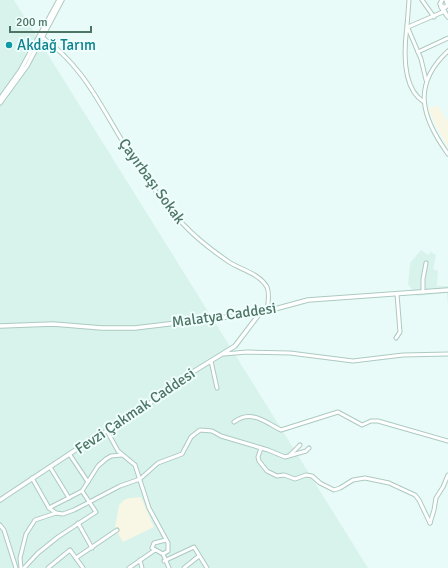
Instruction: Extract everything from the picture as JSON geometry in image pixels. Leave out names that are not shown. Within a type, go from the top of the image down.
[{"type":"street","points":[[0,99],[20,71],[59,0]]},
{"type":"street","points":[[0,103],[27,66],[62,0]]},
{"type":"street","points":[[409,0],[406,54],[408,78],[414,95],[424,102]]},
{"type":"street","points":[[422,0],[434,16]]},
{"type":"street","points":[[439,0],[440,6],[447,14]]},
{"type":"street","points":[[440,6],[440,2],[445,0],[448,5],[447,14]]},
{"type":"street","points":[[440,6],[445,8],[448,5]]},
{"type":"street","points":[[407,27],[434,16],[447,14]]},
{"type":"street","points":[[407,27],[423,66],[426,82]]},
{"type":"street","name":"Çayırbaşı Sokak","points":[[42,37],[63,53],[82,74],[131,155],[179,219],[215,252],[265,284],[268,293],[267,311]]},
{"type":"street","points":[[418,52],[448,38]]},
{"type":"street","points":[[448,51],[430,71],[426,82],[424,102],[426,116],[448,154]]},
{"type":"street","points":[[424,292],[423,280],[426,263]]},
{"type":"street","name":"Malatya Caddesi","points":[[0,326],[53,324],[102,328],[134,328],[199,318],[260,313],[308,300],[448,290]]},
{"type":"street","points":[[396,338],[400,332],[397,294]]},
{"type":"street","name":"Fevzi Çakmak Caddesi","points":[[0,500],[95,437],[107,432],[149,404],[175,383],[224,354],[235,346],[260,313]]},
{"type":"street","points":[[224,354],[247,352],[290,353],[353,361],[403,355],[448,354]]},
{"type":"street","points":[[211,361],[217,388]]},
{"type":"street","points":[[234,422],[242,416],[253,416],[281,430],[338,412],[362,425],[371,421],[378,421],[448,441]]},
{"type":"street","points":[[21,568],[20,558],[28,529],[35,520],[56,513],[67,512],[91,502],[120,486],[144,477],[153,466],[182,454],[191,437],[200,430],[208,430],[220,436],[285,457],[306,451],[309,448]]},
{"type":"street","points":[[107,432],[122,455],[135,465],[149,508],[166,540],[168,551],[163,554]]},
{"type":"street","points":[[289,457],[300,445]]},
{"type":"street","points":[[261,448],[258,457],[259,460],[267,471],[276,476],[284,475],[295,479],[306,475],[312,476],[320,484],[334,490],[353,480],[365,478],[389,483],[415,495],[430,523],[436,498],[448,475]]},
{"type":"street","points":[[70,455],[88,482]]},
{"type":"street","points":[[49,508],[82,491],[98,466],[106,459],[111,456],[122,455]]},
{"type":"street","points":[[50,467],[69,498]]},
{"type":"street","points":[[32,478],[49,508],[56,513]]},
{"type":"street","points":[[24,568],[38,553],[65,532],[96,512],[91,502],[82,491]]},
{"type":"street","points":[[78,523],[92,548]]},
{"type":"street","points":[[0,525],[4,530],[16,568]]},
{"type":"street","points":[[76,558],[117,530]]},
{"type":"street","points":[[163,554],[155,550],[152,546],[154,543],[166,540]]},
{"type":"street","points":[[164,561],[193,547],[196,548],[199,556],[207,568]]},
{"type":"street","points":[[48,568],[70,550],[82,566],[77,568]]},
{"type":"street","points":[[129,568],[155,550]]},
{"type":"street","points":[[163,554],[164,561],[169,568]]},
{"type":"street","points":[[184,568],[199,556]]},
{"type":"street","points":[[140,560],[142,568]]},
{"type":"shaded area","points":[[0,0],[14,0],[368,568],[0,568]]},
{"type":"shaded area","points":[[438,106],[448,122],[448,148],[428,108]]},
{"type":"shaded area","points":[[421,250],[428,255],[431,252],[436,255],[433,269],[438,271],[437,286],[448,286],[448,307],[447,293],[417,296],[408,284],[410,263]]},
{"type":"shaded area","points":[[141,497],[154,527],[123,542],[115,528],[119,505],[124,500]]},
{"type":"place","name":"Akdağ Tarım","points":[[9,45]]}]
